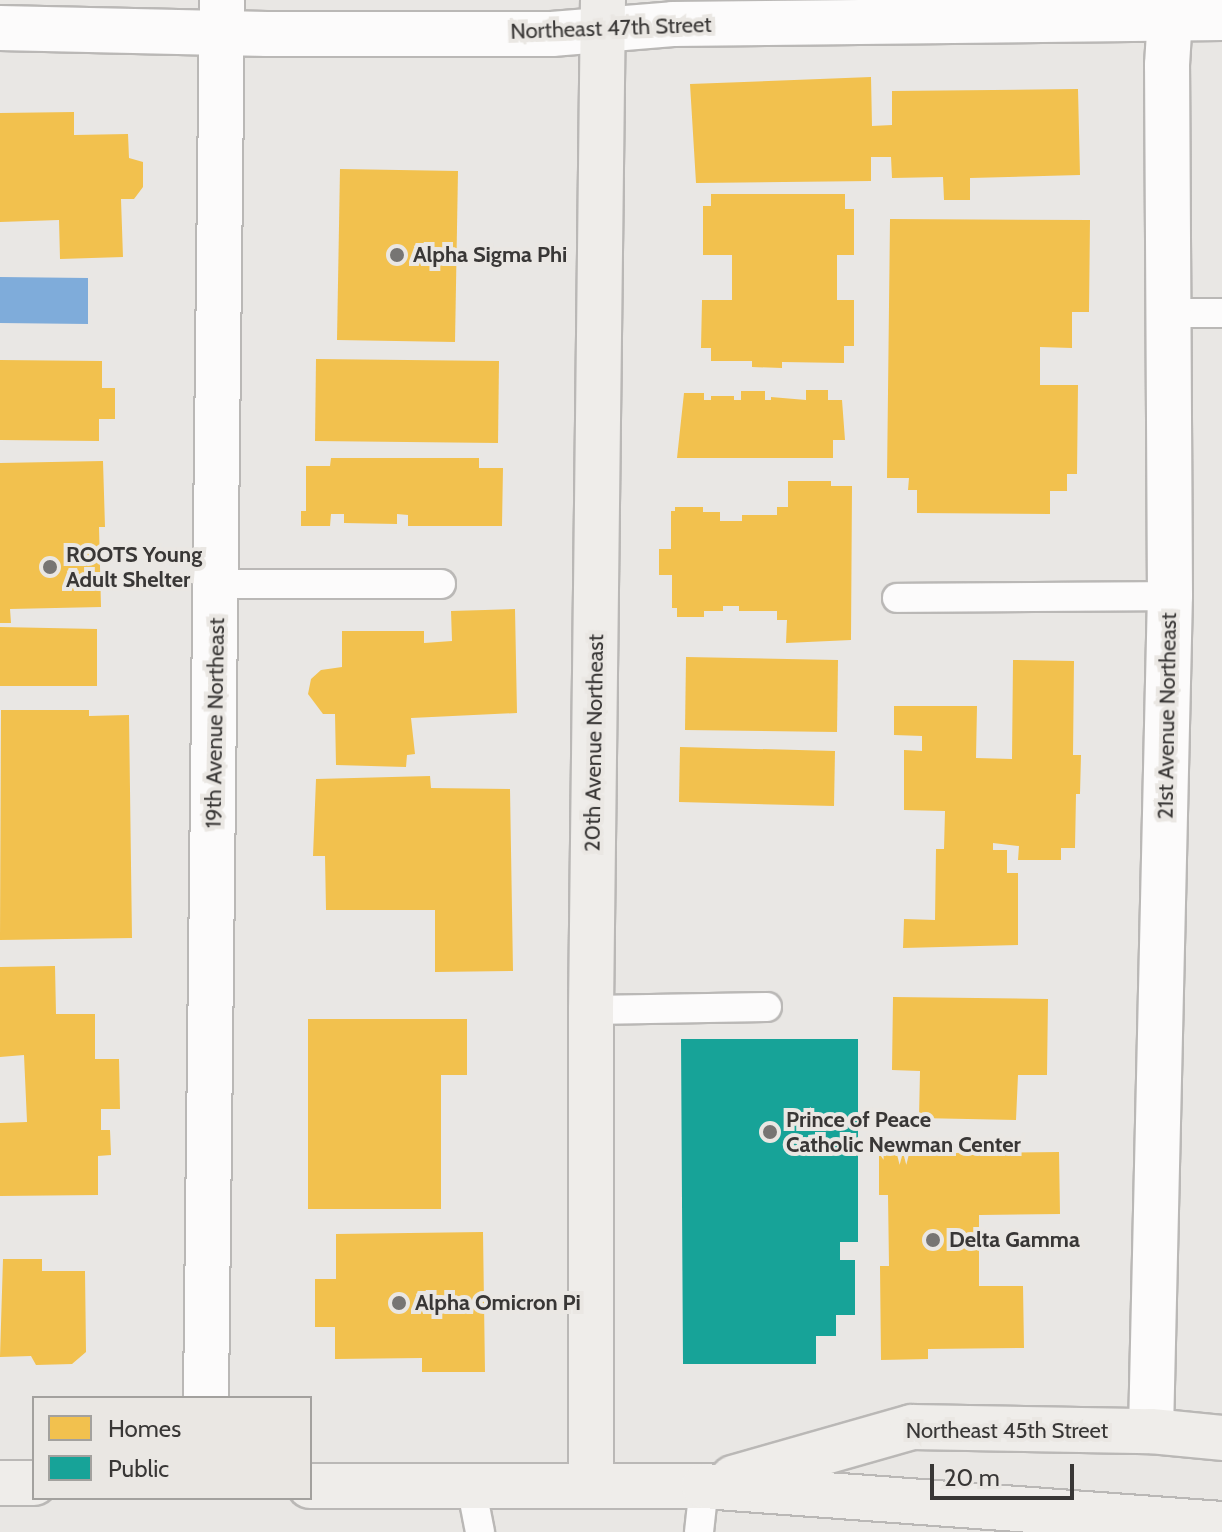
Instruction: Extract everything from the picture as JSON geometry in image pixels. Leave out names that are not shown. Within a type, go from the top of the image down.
[{"type":"street","name":"Northeast 47th Street","points":[[0,28],[222,17],[602,16],[673,24],[1171,9],[1222,18]]},
{"type":"street","name":"21st Avenue Northeast","points":[[1151,1431],[1170,596],[1167,65],[1171,9]]},
{"type":"street","name":"20th Avenue Northeast","points":[[591,1486],[591,1010],[602,16]]},
{"type":"street","name":"19th Avenue Northeast","points":[[206,1396],[222,17]]},
{"type":"street","name":"Northeast 45th Street","points":[[704,1486],[912,1427],[1151,1431],[1222,1438]]},
{"type":"street","points":[[0,1483],[32,1483]]},
{"type":"street","name":"Northeast 45th Street","points":[[312,1486],[704,1486],[1222,1524]]},
{"type":"lane","points":[[1170,313],[1222,313]]},
{"type":"lane","points":[[216,584],[441,584]]},
{"type":"lane","points":[[897,598],[1170,596]]},
{"type":"lane","points":[[591,1010],[767,1007]]},
{"type":"lane","points":[[471,1486],[480,1532]]},
{"type":"lane","points":[[699,1532],[704,1486]]},
{"type":"water","points":[[0,277],[88,278],[88,324],[0,323]]},
{"type":"building: Homes","points":[[871,77],[872,126],[892,125],[892,91],[1078,89],[1080,175],[970,178],[970,200],[944,200],[943,177],[892,178],[891,157],[871,157],[871,181],[696,183],[690,84]]},
{"type":"building: Homes","points":[[74,112],[74,135],[128,134],[129,158],[143,162],[143,187],[134,199],[121,199],[123,257],[60,259],[59,220],[0,222],[0,113]]},
{"type":"building: Homes","name":"Alpha Sigma Phi","points":[[340,169],[458,171],[455,342],[337,340]]},
{"type":"building: Homes","points":[[711,194],[845,194],[845,209],[854,209],[854,255],[837,255],[837,300],[854,300],[854,346],[844,346],[844,363],[782,362],[782,368],[752,367],[752,361],[711,361],[711,348],[701,348],[702,300],[732,300],[732,255],[703,255],[703,206],[711,206]]},
{"type":"building: Homes","points":[[890,219],[1090,220],[1089,312],[1072,312],[1072,348],[1040,347],[1040,385],[1078,385],[1077,474],[1067,474],[1067,491],[1050,491],[1050,514],[917,513],[917,490],[908,490],[909,478],[887,478]]},
{"type":"building: Homes","points":[[316,359],[499,361],[498,443],[315,441]]},
{"type":"building: Homes","points":[[0,360],[102,361],[102,388],[115,388],[115,419],[99,419],[99,441],[0,440]]},
{"type":"building: Homes","points":[[806,390],[828,390],[828,400],[842,400],[845,440],[833,440],[833,458],[677,458],[684,393],[704,393],[704,400],[711,400],[711,396],[734,396],[734,400],[741,400],[741,391],[765,391],[765,400],[771,400],[771,397],[806,400]]},
{"type":"building: Homes","points":[[331,458],[479,458],[479,468],[503,468],[502,526],[408,526],[408,515],[397,514],[397,524],[344,523],[344,514],[331,514],[330,526],[301,526],[301,511],[306,511],[306,466],[330,466]]},
{"type":"building: Homes","name":"ROOTS Young Adult Shelter","points":[[103,461],[105,527],[99,527],[101,607],[10,609],[11,623],[0,623],[0,463]]},
{"type":"building: Homes","points":[[788,481],[831,481],[831,486],[852,486],[851,640],[786,643],[787,620],[777,620],[777,611],[739,611],[739,606],[723,606],[723,611],[704,611],[704,617],[677,617],[677,608],[672,608],[672,575],[659,575],[659,549],[671,549],[671,511],[675,511],[675,507],[703,507],[703,512],[720,512],[720,521],[742,521],[742,515],[777,515],[777,507],[788,507]]},
{"type":"building: Homes","points":[[515,609],[517,713],[411,718],[415,754],[407,755],[406,767],[336,765],[335,714],[323,714],[308,694],[311,679],[321,670],[342,667],[342,631],[424,631],[424,643],[452,641],[451,611]]},
{"type":"building: Homes","points":[[0,627],[97,629],[97,686],[0,686]]},
{"type":"building: Homes","points":[[686,657],[838,660],[837,732],[685,730]]},
{"type":"building: Homes","points":[[1013,660],[1074,661],[1073,755],[1081,755],[1080,794],[1076,794],[1075,848],[1061,848],[1061,860],[1018,860],[1019,846],[993,843],[993,850],[1007,850],[1007,873],[1018,873],[1018,945],[903,948],[904,919],[935,920],[936,849],[944,849],[945,811],[904,810],[904,750],[922,751],[922,736],[894,735],[894,706],[977,706],[976,758],[1012,759]]},
{"type":"building: Homes","points":[[1,710],[89,710],[89,716],[129,715],[132,938],[0,940]]},
{"type":"building: Homes","points":[[680,747],[835,751],[834,806],[679,802]]},
{"type":"building: Homes","points":[[430,776],[431,788],[510,789],[513,971],[435,972],[435,910],[326,910],[325,856],[313,856],[316,779]]},
{"type":"building: Homes","points":[[55,966],[56,1014],[95,1014],[95,1059],[119,1059],[120,1109],[101,1109],[101,1130],[110,1130],[111,1155],[98,1156],[98,1195],[0,1196],[0,1123],[27,1122],[24,1055],[0,1057],[0,967]]},
{"type":"building: Homes","points":[[893,997],[1048,999],[1047,1075],[1018,1075],[1016,1120],[919,1118],[920,1071],[892,1070]]},
{"type":"building: Homes","points":[[308,1019],[467,1019],[467,1075],[441,1075],[441,1209],[308,1209]]},
{"type":"building: Homes","name":"Delta Gamma","points":[[911,1144],[953,1144],[953,1153],[1059,1152],[1060,1214],[979,1215],[979,1286],[1023,1286],[1024,1348],[928,1349],[928,1359],[881,1360],[880,1266],[889,1266],[888,1195],[879,1195],[879,1153],[911,1153]]},
{"type":"building: Homes","name":"Alpha Omicron Pi","points":[[483,1232],[485,1372],[422,1372],[422,1358],[335,1359],[335,1327],[315,1327],[315,1279],[336,1279],[336,1234]]},
{"type":"building: Homes","points":[[3,1259],[42,1259],[42,1271],[85,1271],[86,1352],[72,1364],[36,1365],[31,1356],[0,1357]]},
{"type":"building: Public","name":"Prince of Peace Catholic Newman Center","points":[[681,1039],[858,1039],[858,1242],[840,1242],[840,1260],[855,1260],[855,1315],[836,1315],[836,1336],[816,1336],[816,1364],[683,1364]]},
{"type":"place","name":"Alpha Sigma Phi","points":[[397,255]]},
{"type":"place","name":"ROOTS Young Adult Shelter","points":[[50,567]]},
{"type":"place","name":"Prince of Peace Catholic Newman Center","points":[[770,1132]]},
{"type":"place","name":"Delta Gamma","points":[[933,1240]]},
{"type":"place","name":"Alpha Omicron Pi","points":[[399,1303]]}]
